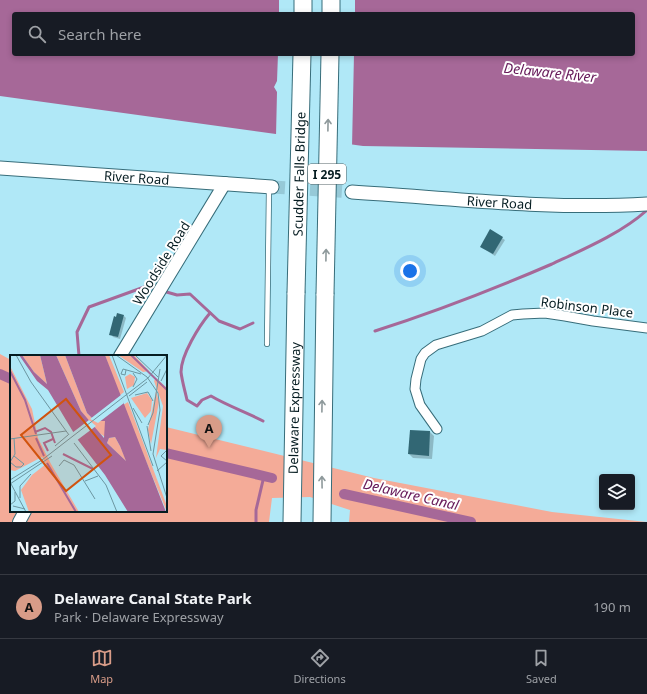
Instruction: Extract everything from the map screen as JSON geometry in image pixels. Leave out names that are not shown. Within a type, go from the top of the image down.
[{"type":"highway","points":[[303,0],[303,12]]},
{"type":"highway","points":[[331,0],[331,12]]},
{"type":"highway","name":"Scudder Falls Bridge","points":[[296,293],[302,56]]},
{"type":"highway","name":"I 295","points":[[322,521],[322,445],[330,56]]},
{"type":"highway","name":"Delaware Expressway","points":[[292,517],[296,293]]},
{"type":"main road","name":"River Road","points":[[0,168],[271,187]]},
{"type":"main road","name":"River Road","points":[[352,192],[584,207],[647,204]]},
{"type":"street","name":"Woodside Road","points":[[121,355],[166,283],[225,184]]},
{"type":"street","name":"Robinson Place","points":[[437,429],[420,404],[416,389],[416,378],[420,359],[425,353],[436,345],[482,331],[512,315],[523,314],[559,315],[647,328]]},
{"type":"street","points":[[19,522],[24,512]]},
{"type":"lane","points":[[267,344],[271,187]]},
{"type":"shaded area","points":[[0,354],[10,359],[10,512],[167,512],[167,427],[374,478],[552,512],[647,522],[349,522],[350,510],[310,497],[272,498],[269,522],[0,522]]},
{"type":"water","name":"Delaware River","points":[[0,0],[647,0],[647,151],[363,146],[0,96]]},
{"type":"pier","points":[[279,0],[355,0],[355,12],[279,12]]},
{"type":"pier","points":[[278,56],[354,56],[352,147],[276,136],[277,92],[274,87],[277,81]]},
{"type":"building","points":[[490,229],[503,237],[493,254],[480,247]]},
{"type":"building","points":[[117,313],[124,315],[118,337],[109,335],[114,316],[116,317]]},
{"type":"building","points":[[410,430],[430,431],[429,456],[408,454]]},
{"type":"waterway","points":[[375,331],[464,300],[552,264],[614,234],[647,210]]},
{"type":"waterway","points":[[79,355],[77,332],[89,307],[147,286],[158,289]]},
{"type":"waterway","points":[[163,291],[177,295],[190,294],[219,321],[240,329],[253,323]]},
{"type":"waterway","points":[[210,313],[191,341],[184,357],[181,375],[187,400],[197,406],[202,400],[211,396],[263,421]]},
{"type":"waterway","name":"Delaware Canal","points":[[0,374],[10,379]]},
{"type":"waterway","name":"Delaware Canal","points":[[167,453],[272,478]]},
{"type":"waterway","points":[[256,522],[256,510],[264,476]]},
{"type":"waterway","name":"Delaware Canal","points":[[344,494],[471,522]]},
{"type":"tunnel","points":[[272,187],[352,192]]},
{"type":"place","name":"Delaware Canal State Park","points":[[209,448]]}]
